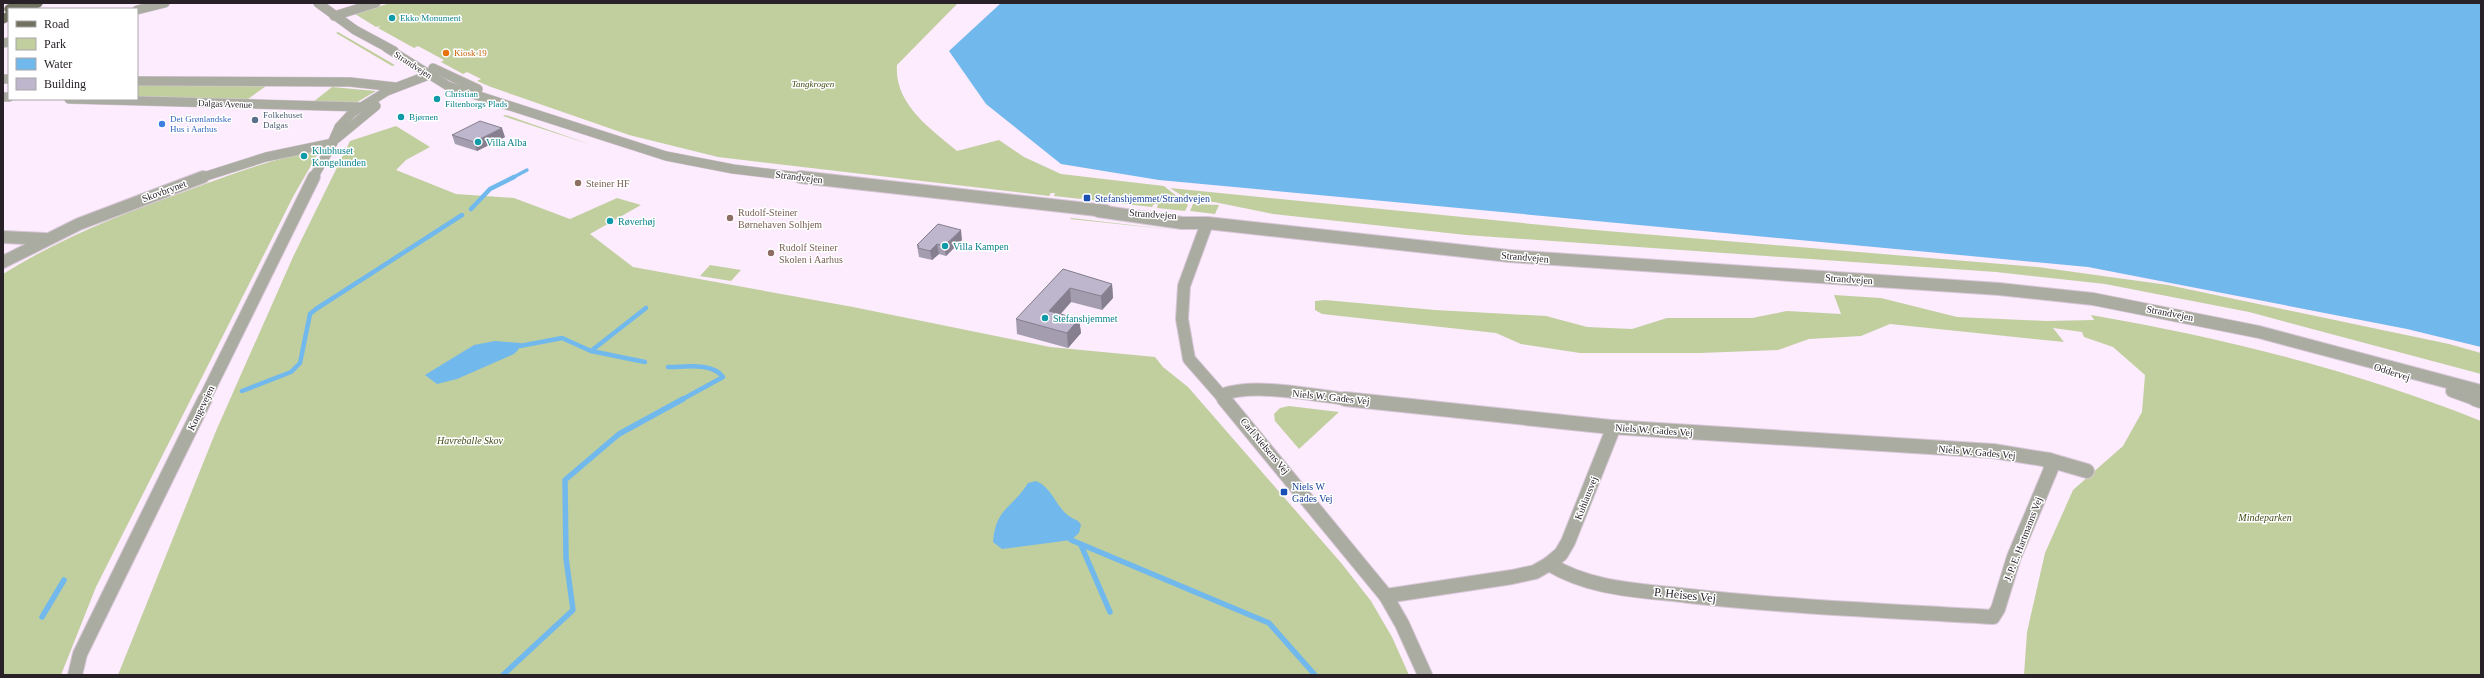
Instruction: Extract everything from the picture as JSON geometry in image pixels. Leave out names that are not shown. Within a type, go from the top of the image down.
[{"type":"main road","points":[[3,5],[8,3]]},
{"type":"main road","points":[[14,8],[25,3]]},
{"type":"main road","points":[[27,8],[38,3]]},
{"type":"street","points":[[138,10],[165,3]]},
{"type":"street","name":"Strandvejen","points":[[318,3],[334,16],[387,48],[438,75],[508,104]]},
{"type":"street","points":[[334,16],[376,3]]},
{"type":"street","points":[[333,143],[334,134],[342,122],[359,108],[398,86],[438,75]]},
{"type":"street","points":[[333,143],[381,102],[438,75]]},
{"type":"street","name":"Strandvejen","points":[[438,75],[448,86],[508,104],[640,149],[723,168],[1098,211],[1182,223],[1207,223],[1509,256],[2044,293],[2147,308],[2302,343],[2481,391]]},
{"type":"street","points":[[138,80],[350,82],[398,86]]},
{"type":"street","name":"Dalgas Avenue","points":[[101,100],[359,108],[381,102]]},
{"type":"street","name":"Skovbrynet","points":[[3,262],[45,239],[136,201],[223,170],[286,151],[333,143]]},
{"type":"street","name":"Kongevejen","points":[[75,675],[80,654],[309,185],[333,143]]},
{"type":"street","name":"Carl Nielsens Vej","points":[[1207,223],[1184,286],[1182,319],[1190,359],[1286,471],[1386,596],[1402,624],[1425,675]]},
{"type":"street","points":[[3,237],[45,239]]},
{"type":"street","name":"Oddervej","points":[[2302,343],[2481,401]]},
{"type":"street","name":"Niels W. Gades Vej","points":[[1221,395],[1235,390],[1262,390],[1611,427],[1993,451],[2050,460],[2087,471]]},
{"type":"street","name":"Kuhlausvej","points":[[1549,564],[1561,554],[1568,542],[1611,434],[1611,427]]},
{"type":"street","name":"J. P. E. Hartmanns Vej","points":[[1993,617],[1998,609],[2029,519],[2051,469],[2050,460]]},
{"type":"street","points":[[1386,596],[1512,577],[1535,572],[1549,564]]},
{"type":"street","name":"P. Heises Vej","points":[[1549,564],[1569,576],[1603,586],[1754,603],[1993,617]]},
{"type":"green space","name":"Tangkrogen","points":[[390,3],[958,3],[897,65],[901,92],[916,114],[936,134],[957,151],[999,140],[1024,157],[1061,174],[1164,186],[1188,205],[1185,211],[1157,208],[1158,204],[1154,204],[1152,207],[1091,200],[1092,197],[1083,196],[1081,199],[1054,196],[1055,193],[1051,193],[1049,196],[718,157],[629,135],[477,81],[481,79],[467,72],[463,74],[441,62],[444,60],[418,46],[414,48],[378,28],[381,26],[376,27],[355,14]]},
{"type":"green space","points":[[338,32],[395,65],[392,66],[336,33]]},
{"type":"green space","points":[[138,83],[266,86],[244,102],[138,98]]},
{"type":"green space","points":[[332,87],[376,91],[354,104],[313,102]]},
{"type":"green space","points":[[503,116],[509,116],[592,145]]},
{"type":"green space","name":"Havreballe Skov","points":[[396,126],[430,147],[406,160],[396,170],[456,194],[514,198],[570,219],[617,198],[641,205],[590,234],[633,267],[853,307],[1050,347],[1155,357],[1163,367],[1188,387],[1342,564],[1371,601],[1392,637],[1409,675],[118,675],[216,431],[293,257],[350,141]]},
{"type":"green space","points":[[320,150],[294,195],[96,587],[61,675],[3,675],[3,274],[48,248],[71,237],[141,208],[253,167],[286,157]]},
{"type":"green space","points":[[1170,188],[1583,229],[2038,267],[2168,285],[2449,344],[2481,353],[2481,374],[2249,312],[2105,284],[1996,272],[1466,235],[1273,214],[1214,202],[1192,202]]},
{"type":"green space","points":[[1193,204],[1219,205],[1215,214],[1190,211]]},
{"type":"green space","points":[[1071,218],[1175,230],[1070,219]]},
{"type":"green space","points":[[710,265],[741,270],[731,281],[700,276]]},
{"type":"green space","name":"Mindeparken","points":[[1834,295],[1881,298],[1957,317],[2046,321],[2094,320],[2091,315],[2141,324],[2240,345],[2289,358],[2386,387],[2481,421],[2481,675],[2024,675],[2027,632],[2045,553],[2073,490],[2123,446],[2142,412],[2145,375],[2113,347],[2084,337],[2082,332],[2053,328],[2064,342],[1890,324],[1861,336],[1809,339],[1778,350],[1700,353],[1580,353],[1521,344],[1496,333],[1322,314],[1315,310],[1315,301],[1325,300],[1435,310],[1546,316],[1587,327],[1632,329],[1667,318],[1752,318],[1787,311],[1841,314]]},
{"type":"green space","points":[[1289,406],[1339,412],[1299,449],[1275,421],[1274,414],[1280,408]]},
{"type":"water","points":[[1001,3],[2481,3],[2481,347],[2407,329],[2088,267],[1159,180],[1061,164],[986,104],[949,51]]},
{"type":"water","points":[[495,341],[521,343],[518,350],[514,354],[457,379],[437,384],[425,375],[474,345]]},
{"type":"water","points":[[1036,481],[1050,492],[1064,512],[1080,523],[1079,533],[1071,540],[1002,549],[993,542],[997,522],[1001,515],[1022,492],[1028,483]]},
{"type":"building","points":[[480,121],[502,128],[474,142],[452,135]]},
{"type":"building","points":[[938,224],[961,230],[944,246],[937,244],[930,251],[918,248],[919,246],[917,245]]},
{"type":"building","points":[[1063,269],[1112,284],[1101,296],[1070,288],[1049,311],[1079,319],[1067,333],[1016,319]]},
{"type":"waterway","points":[[512,178],[527,170]]},
{"type":"waterway","points":[[471,209],[490,189],[512,178]]},
{"type":"waterway","points":[[242,391],[291,372],[300,363],[310,314],[316,309],[462,215]]},
{"type":"waterway","points":[[591,351],[646,308]]},
{"type":"waterway","points":[[520,346],[562,338],[591,351]]},
{"type":"waterway","points":[[591,351],[645,362]]},
{"type":"waterway","points":[[668,367],[705,367],[718,372],[723,377],[681,400]]},
{"type":"waterway","points":[[503,675],[573,610],[566,558],[565,480],[619,434],[683,399]]},
{"type":"waterway","points":[[1071,540],[1269,623],[1315,675]]},
{"type":"waterway","points":[[1081,545],[1110,612]]},
{"type":"waterway","points":[[42,617],[64,580]]},
{"type":"place","name":"Ekko Monument","points":[[392,18]]},
{"type":"place","name":"Kiosk 19","points":[[446,53]]},
{"type":"place","name":"Christian Filtenborgs Plads","points":[[437,99]]},
{"type":"place","name":"Bjørnen","points":[[401,117]]},
{"type":"place","name":"Folkehuset Dalgas","points":[[255,120]]},
{"type":"place","name":"Det Grønlandske Hus i Aarhus","points":[[162,124]]},
{"type":"place","name":"Villa Alba","points":[[478,142]]},
{"type":"place","name":"Klubhuset Kongelunden","points":[[304,156]]},
{"type":"place","name":"Steiner HF","points":[[578,183]]},
{"type":"place","name":"Stefanshjemmet/Strandvejen","points":[[1087,198]]},
{"type":"place","name":"Rudolf-Steiner Børnehaven Solhjem","points":[[730,218]]},
{"type":"place","name":"Røverhøj","points":[[610,221]]},
{"type":"place","name":"Villa Kampen","points":[[945,246]]},
{"type":"place","name":"Rudolf Steiner Skolen i Aarhus","points":[[771,253]]},
{"type":"place","name":"Stefanshjemmet","points":[[1045,318]]},
{"type":"place","name":"Niels W Gades Vej","points":[[1284,492]]}]
